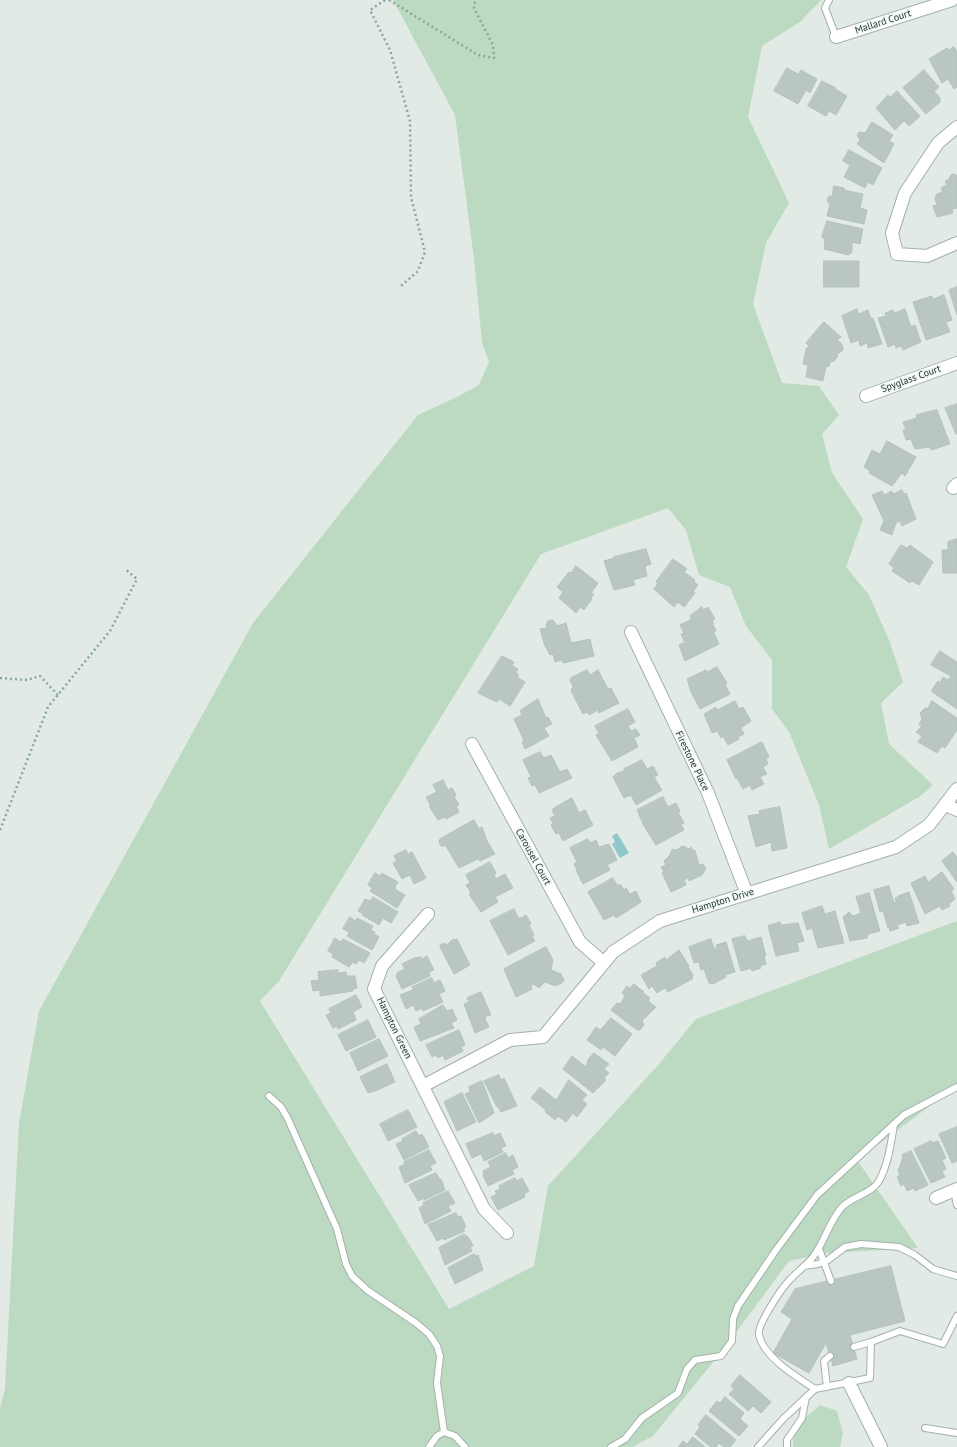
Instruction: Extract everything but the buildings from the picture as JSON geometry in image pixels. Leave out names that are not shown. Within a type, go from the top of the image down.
[{"type":"street","name":"Mallard Court","points":[[836,37],[952,0]]},
{"type":"street","points":[[957,127],[938,143],[905,194],[892,233],[897,254],[927,256],[957,243]]},
{"type":"street","name":"Spyglass Court","points":[[866,396],[957,363]]},
{"type":"street","name":"Firestone Place","points":[[630,632],[708,793],[747,894]]},
{"type":"street","name":"Carousel Court","points":[[472,744],[580,942],[604,962]]},
{"type":"street","name":"Hampton Drive","points":[[423,1086],[510,1040],[543,1037],[613,952],[660,921],[896,846],[929,825],[952,807],[957,790]]},
{"type":"street","name":"Hampton Green","points":[[428,914],[382,966],[374,989],[484,1209],[507,1233]]},
{"type":"street","points":[[936,1198],[956,1190]]},
{"type":"street","points":[[849,1383],[881,1447]]},
{"type":"lane","points":[[829,0],[825,8],[836,37]]},
{"type":"lane","points":[[611,1447],[625,1439],[642,1418],[678,1393],[688,1368],[695,1360],[721,1356],[724,1353],[732,1341],[733,1319],[738,1306],[797,1220],[820,1192],[904,1115],[957,1087]]},
{"type":"lane","points":[[269,1096],[278,1102],[287,1117],[337,1229],[346,1264],[352,1276],[367,1290],[416,1323],[434,1340],[440,1356],[437,1384],[444,1432]]},
{"type":"lane","points":[[815,1389],[776,1362],[762,1343],[759,1328],[783,1288],[819,1249],[830,1224],[842,1208],[873,1188],[879,1180],[891,1143],[894,1125]]},
{"type":"lane","points":[[956,1190],[957,1205]]},
{"type":"lane","points":[[804,1266],[822,1262],[848,1246],[861,1244],[894,1246],[915,1255],[933,1269],[957,1276]]},
{"type":"lane","points":[[819,1249],[822,1262],[830,1281]]},
{"type":"lane","points":[[854,1347],[900,1331],[932,1339],[943,1344],[957,1316]]},
{"type":"lane","points":[[758,1447],[783,1419],[815,1389],[870,1378],[871,1342]]},
{"type":"lane","points":[[827,1387],[824,1362],[830,1356]]},
{"type":"lane","points":[[786,1447],[787,1440],[802,1418],[806,1397]]},
{"type":"lane","points":[[925,1428],[957,1433]]},
{"type":"lane","points":[[429,1447],[437,1436],[444,1432],[455,1436],[465,1447]]},
{"type":"path","points":[[385,0],[370,10],[390,50],[410,121],[411,197],[425,252],[418,270],[401,286]]},
{"type":"path","points":[[389,0],[478,55],[494,58],[493,45],[474,8],[475,0]]},
{"type":"path","points":[[0,830],[48,707],[110,631],[137,579],[125,569]]},
{"type":"path","points":[[0,678],[27,680],[40,676],[58,695]]},
{"type":"green space","points":[[393,0],[821,0],[800,22],[762,46],[748,117],[789,203],[766,243],[753,304],[782,383],[819,386],[839,415],[822,434],[832,473],[863,519],[846,567],[869,595],[889,640],[903,682],[881,703],[889,744],[933,785],[919,797],[829,849],[819,805],[789,732],[772,709],[772,660],[746,626],[730,587],[699,575],[686,530],[668,508],[541,554],[279,981],[260,1001],[449,1309],[534,1266],[548,1186],[659,1064],[696,1019],[957,921],[957,1086],[857,1160],[918,1248],[827,1253],[789,1261],[723,1350],[653,1436],[632,1447],[0,1447],[0,1408],[5,1389],[19,1123],[39,1011],[253,623],[418,415],[479,385],[489,362],[482,343],[474,259],[455,115]]},
{"type":"green space","points":[[820,1405],[837,1411],[843,1433],[840,1447],[793,1447],[793,1440],[797,1428],[805,1418]]},
{"type":"water","points":[[617,833],[629,853],[620,858],[612,844],[615,842],[612,836]]}]
